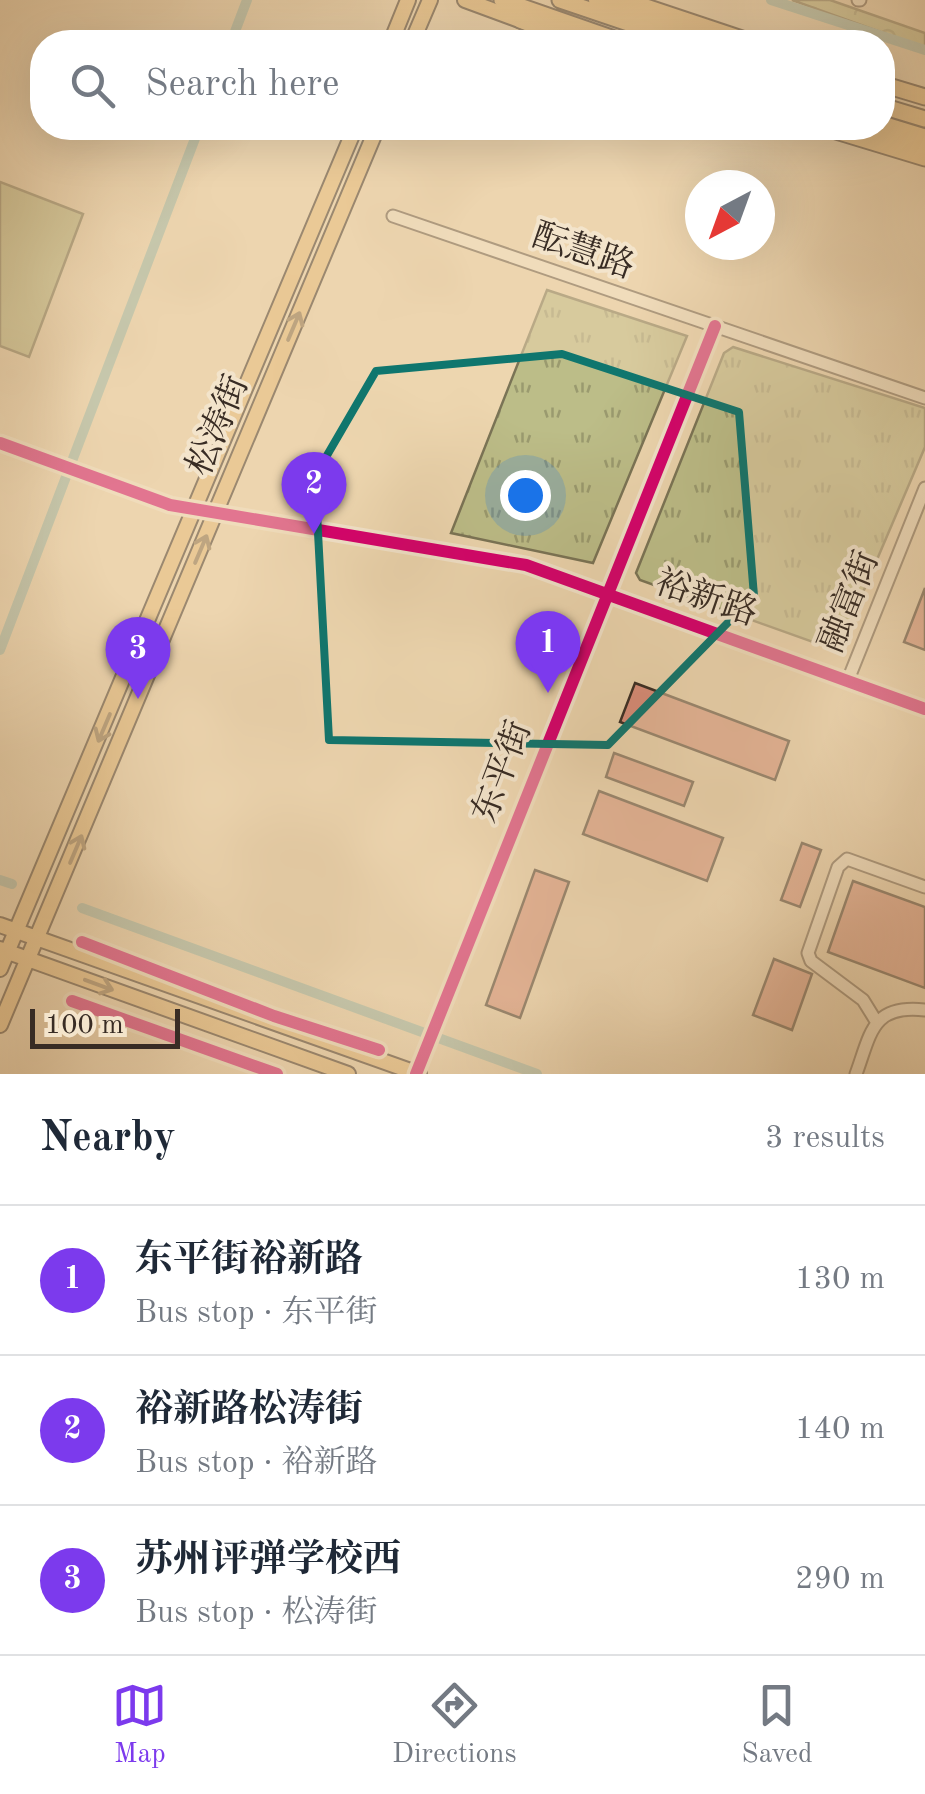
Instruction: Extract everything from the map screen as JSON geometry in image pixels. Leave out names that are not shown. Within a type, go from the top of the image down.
[{"type":"highway","points":[[502,0],[589,30]]},
{"type":"highway","points":[[560,0],[649,30]]},
{"type":"highway","points":[[625,0],[703,30]]},
{"type":"highway","points":[[520,20],[546,30]]},
{"type":"highway","points":[[895,91],[925,100]]},
{"type":"highway","points":[[895,110],[925,119]]},
{"type":"highway","points":[[895,128],[925,137]]},
{"type":"highway","points":[[866,140],[925,158]]},
{"type":"main road","points":[[395,30],[408,0]]},
{"type":"main road","points":[[417,30],[430,0]]},
{"type":"main road","points":[[465,0],[551,30]]},
{"type":"main road","points":[[596,0],[697,30]]},
{"type":"main road","name":"松涛街","points":[[0,969],[4,950],[17,931],[351,140]]},
{"type":"main road","name":"松涛街","points":[[0,1024],[39,939],[371,140]]},
{"type":"main road","points":[[895,140],[925,149]]},
{"type":"main road","points":[[0,925],[417,1074]]},
{"type":"main road","points":[[4,950],[348,1074]]},
{"type":"street","name":"酝慧路","points":[[393,216],[925,398]]},
{"type":"street","name":"东平街","points":[[417,1074],[714,326]]},
{"type":"street","name":"裕新路","points":[[0,442],[114,485],[197,510],[526,565],[925,709]]},
{"type":"street","name":"融富街","points":[[848,680],[925,488]]},
{"type":"street","points":[[876,1021],[863,1000],[808,954],[838,867],[848,858],[925,887]]},
{"type":"street","points":[[856,1074],[876,1021],[895,1010],[925,1010]]},
{"type":"highlighted area","points":[[562,354],[739,412],[754,596],[608,745],[329,740],[315,476],[376,371]]},
{"type":"green space","points":[[792,0],[830,0],[925,33],[925,48],[895,37],[895,30],[875,30]]},
{"type":"green space","points":[[0,182],[83,214],[29,357],[0,346]]},
{"type":"green space","points":[[547,290],[687,336],[593,563],[451,533]]},
{"type":"green space","points":[[733,347],[925,408],[925,447],[838,651],[640,580],[636,573],[724,353]]},
{"type":"building","points":[[925,588],[925,650],[904,642]]},
{"type":"building","points":[[635,683],[789,741],[775,780],[620,722]]},
{"type":"building","points":[[614,753],[693,782],[684,806],[606,777]]},
{"type":"building","points":[[599,791],[723,838],[707,881],[583,834]]},
{"type":"building","points":[[802,843],[821,850],[800,907],[781,900]]},
{"type":"building","points":[[535,870],[569,882],[520,1018],[486,1005]]},
{"type":"building","points":[[853,881],[925,907],[925,988],[828,952]]},
{"type":"building","points":[[774,959],[812,974],[792,1030],[753,1015]]},
{"type":"waterway","points":[[236,30],[247,0]]},
{"type":"waterway","points":[[771,0],[863,30]]},
{"type":"waterway","points":[[895,40],[925,50]]},
{"type":"waterway","points":[[0,650],[194,140]]},
{"type":"waterway","points":[[0,880],[12,884]]},
{"type":"waterway","points":[[82,908],[537,1074]]},
{"type":"cycle path","points":[[416,1074],[715,326]]},
{"type":"cycle path","points":[[0,443],[170,505],[526,565],[925,709]]},
{"type":"cycle path","points":[[82,942],[274,1016],[379,1050]]},
{"type":"cycle path","points":[[72,1001],[277,1074]]},
{"type":"place","name":"裕新路松涛街","points":[[314,534]]},
{"type":"place","name":"东平街裕新路","points":[[548,693]]},
{"type":"place","name":"苏州评弹学校西","points":[[138,699]]}]
